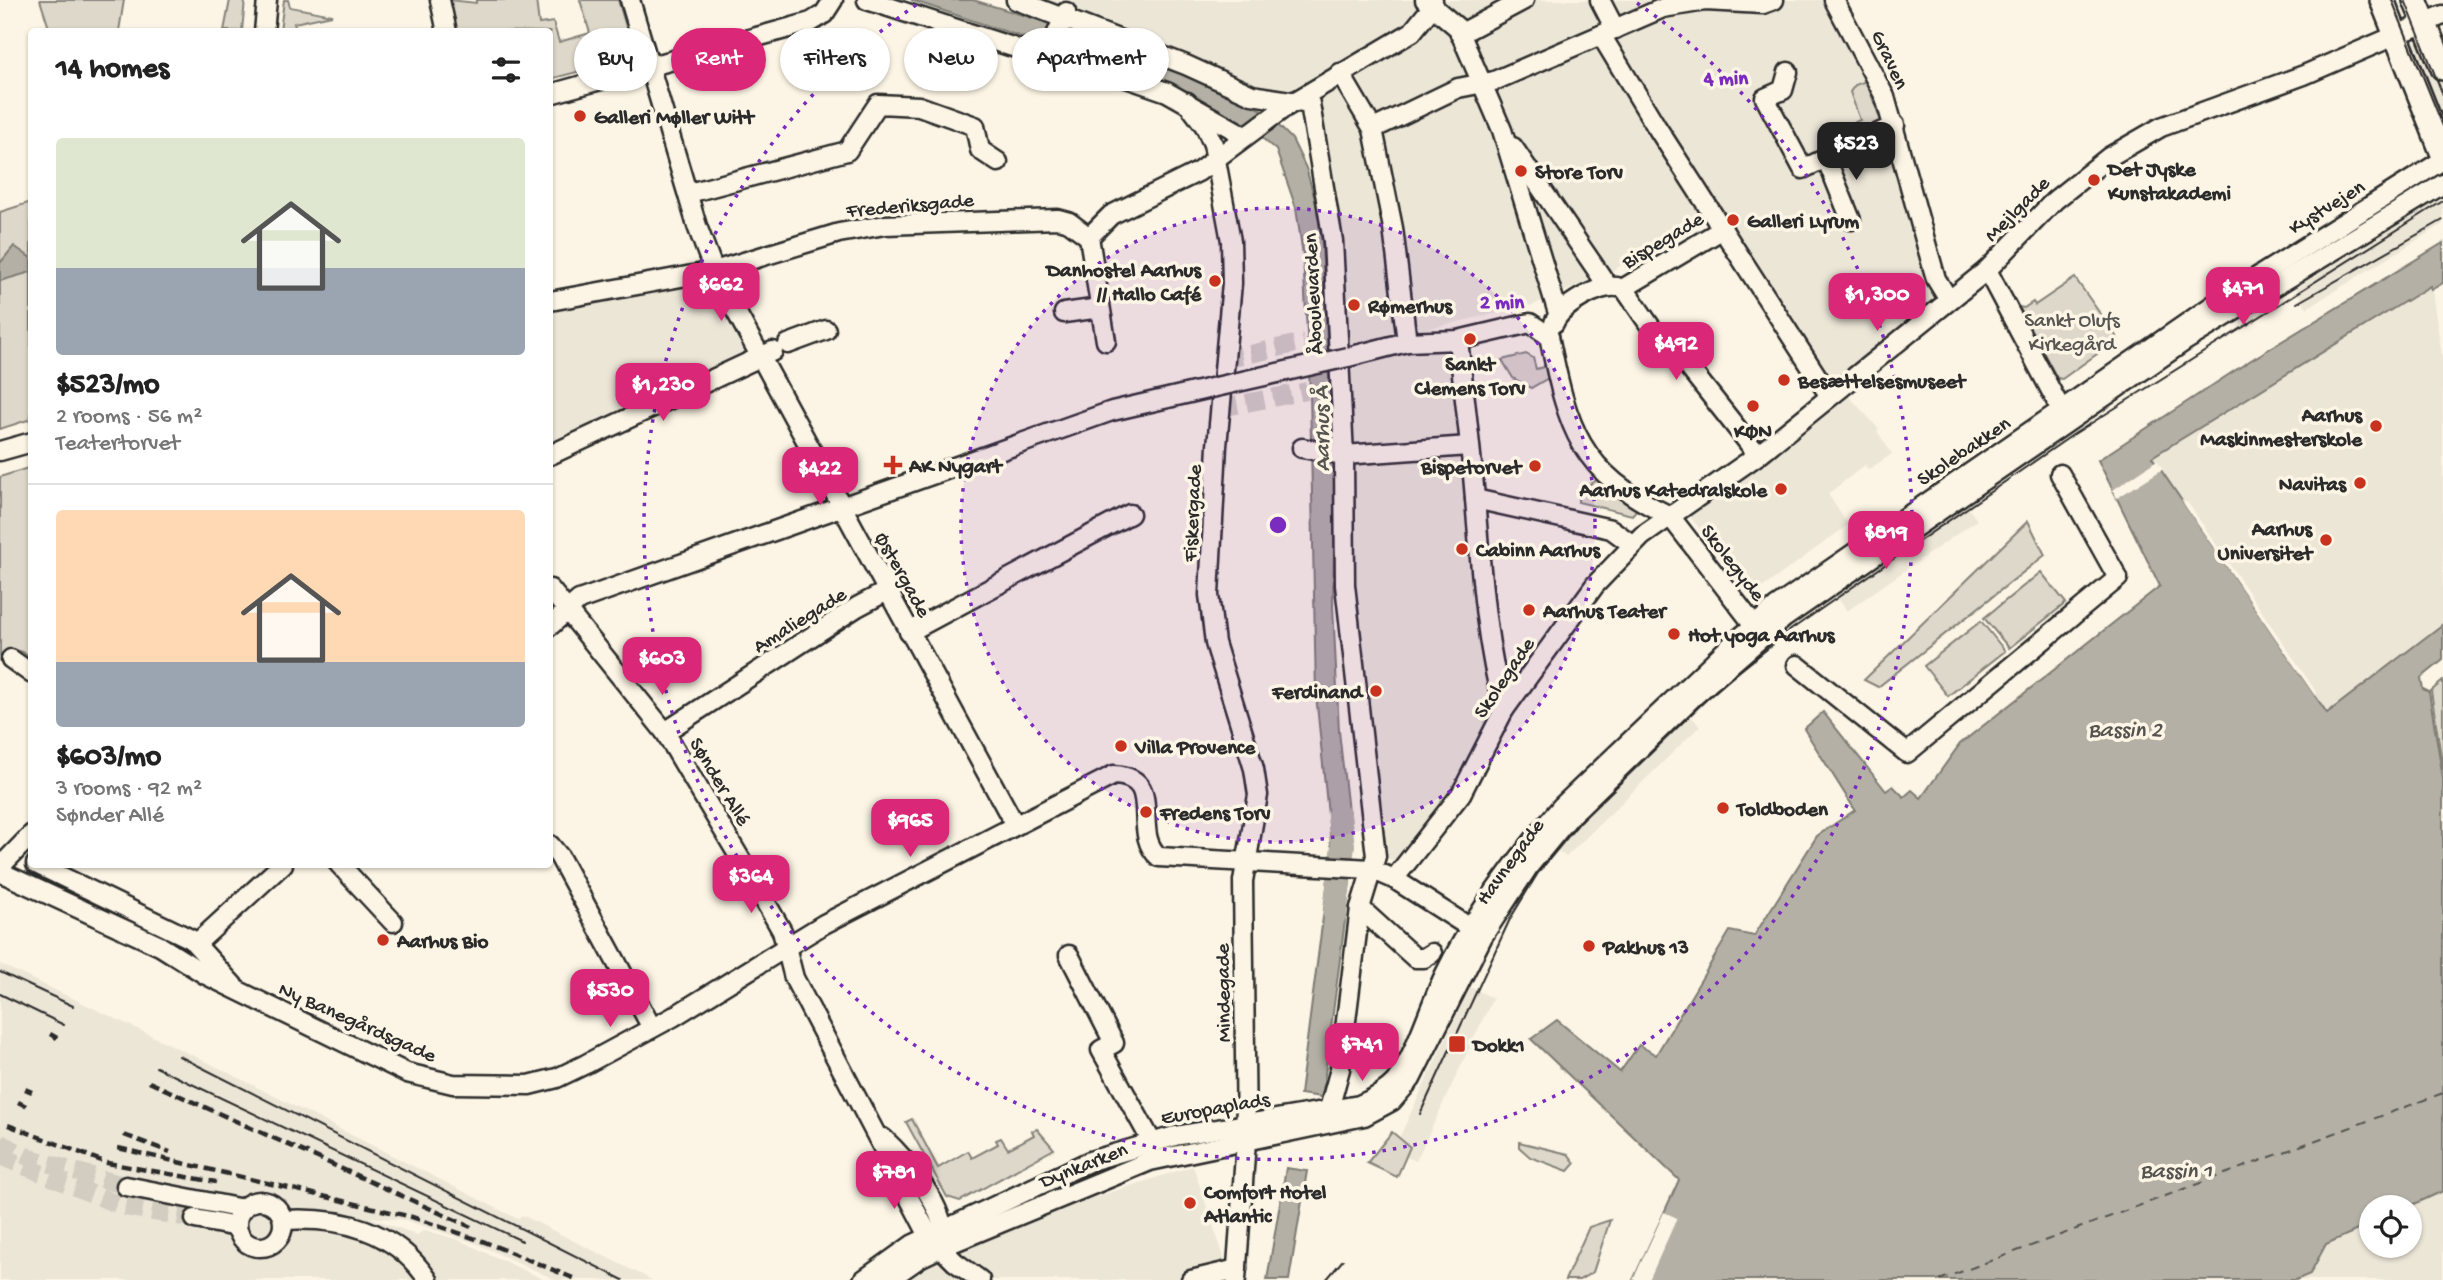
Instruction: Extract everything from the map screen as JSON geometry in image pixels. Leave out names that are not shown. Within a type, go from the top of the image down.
[{"type":"main road","points":[[2382,0],[2443,154]]},
{"type":"main road","points":[[2415,0],[2434,19],[2443,68]]},
{"type":"street","points":[[264,28],[267,0]]},
{"type":"street","points":[[440,0],[446,28]]},
{"type":"street","name":"Østergade","points":[[630,0],[638,28]]},
{"type":"street","points":[[657,64],[811,22],[824,14],[833,0]]},
{"type":"street","points":[[867,0],[1034,54],[1051,47],[1064,18]]},
{"type":"street","points":[[1016,0],[1186,65],[1252,95],[1291,104]]},
{"type":"street","points":[[1459,31],[1524,0]]},
{"type":"street","points":[[1600,0],[1608,32],[1723,229],[1829,395]]},
{"type":"street","points":[[1373,129],[1458,88],[1482,86],[1663,8],[1705,1],[1763,4],[1774,0]]},
{"type":"street","name":"Graven","points":[[1834,0],[1876,75],[1895,125],[1936,279],[1948,300]]},
{"type":"street","points":[[1106,341],[1089,237],[1111,215],[1172,186],[1215,160],[1291,104],[1412,32],[1430,2],[1459,31],[1502,130],[1558,313],[1549,336],[1570,425],[1585,453],[1648,506],[1670,516]]},
{"type":"street","name":"Mejlgade","points":[[1670,516],[1758,454],[1987,270],[2081,176],[2119,150],[2161,127],[2313,72],[2434,19]]},
{"type":"street","points":[[1787,72],[1783,90],[1765,98],[1803,169],[1895,125]]},
{"type":"street","points":[[1340,73],[1373,129],[1394,228],[1407,342]]},
{"type":"street","points":[[553,93],[574,87]]},
{"type":"street","name":"Østergade","points":[[657,89],[697,226],[714,271],[774,351],[841,507],[1015,825]]},
{"type":"street","points":[[1164,91],[1246,136]]},
{"type":"street","name":"Fiskergade","points":[[1187,102],[1205,126],[1215,160],[1231,241],[1232,282],[1217,446],[1209,595],[1215,643],[1257,782],[1258,795],[1245,862]]},
{"type":"street","points":[[689,193],[847,151],[878,104],[919,106],[975,126],[980,150],[998,162]]},
{"type":"street","name":"Åboulevarden","points":[[1291,104],[1310,104],[1328,201],[1336,275],[1345,585],[1376,856],[1364,868]]},
{"type":"street","points":[[1502,130],[1616,287],[1666,349],[1683,360],[1758,454]]},
{"type":"street","points":[[1826,158],[1851,220]]},
{"type":"street","name":"Kystvejen","points":[[2064,415],[2219,301],[2443,160]]},
{"type":"street","name":"Kystvejen","points":[[2064,415],[2443,184]]},
{"type":"street","name":"Frederiksgade","points":[[553,300],[714,271],[839,233],[885,225],[1058,219],[1069,222],[1089,237]]},
{"type":"street","name":"Bispegade","points":[[1616,287],[1723,229]]},
{"type":"street","points":[[1987,270],[2064,415]]},
{"type":"street","points":[[1558,313],[1616,287]]},
{"type":"street","points":[[1064,313],[1100,308]]},
{"type":"street","points":[[553,623],[579,600],[1112,411],[1407,342],[1458,340],[1530,323],[1549,336]]},
{"type":"street","points":[[553,454],[774,351],[827,330]]},
{"type":"street","points":[[1458,340],[1493,669],[1504,710]]},
{"type":"street","name":"Skolebakken","points":[[1758,630],[2064,415]]},
{"type":"street","points":[[0,451],[28,443]]},
{"type":"street","points":[[1307,449],[1341,454],[1469,446]]},
{"type":"street","points":[[1797,665],[1907,753],[2118,578],[2060,474]]},
{"type":"street","points":[[1475,499],[1611,529],[1633,545]]},
{"type":"street","points":[[909,632],[1130,514]]},
{"type":"street","name":"Skolegade","points":[[1394,879],[1461,794],[1504,710],[1595,585],[1633,545],[1670,516]]},
{"type":"street","name":"Skolegyde","points":[[1670,516],[1758,630]]},
{"type":"street","name":"Amaliegade","points":[[665,732],[856,607],[887,591]]},
{"type":"street","name":"Sønder Allé","points":[[553,593],[665,732],[774,916],[794,978],[874,1130],[955,1262],[981,1280]]},
{"type":"street","name":"Havnegade","points":[[1326,1122],[1374,1099],[1395,1081],[1446,972],[1529,866],[1571,816],[1758,630]]},
{"type":"street","points":[[12,659],[28,671]]},
{"type":"street","name":"Ny Banegårdsgade","points":[[4,876],[160,946],[206,975],[393,1067],[436,1081],[529,1085],[557,1078],[586,1064],[652,1028],[824,924],[1103,778],[1126,776],[1140,787],[1146,801],[1146,839],[1159,857],[1245,862]]},
{"type":"street","points":[[7,850],[28,837]]},
{"type":"street","points":[[553,849],[652,1028]]},
{"type":"street","points":[[7,850],[28,860]]},
{"type":"street","points":[[7,850],[4,876],[28,867]]},
{"type":"street","points":[[1245,862],[1364,868],[1394,879],[1477,932]]},
{"type":"street","name":"Mindegade","points":[[1245,862],[1246,1133]]},
{"type":"street","points":[[43,868],[197,943],[235,988]]},
{"type":"street","points":[[197,943],[279,868]]},
{"type":"street","points":[[344,868],[393,922]]},
{"type":"street","points":[[1326,1122],[1340,1069],[1364,868]]},
{"type":"street","points":[[1360,908],[1415,958],[1424,958],[1432,953]]},
{"type":"street","points":[[1069,956],[1114,1043],[1101,1050],[1152,1142]]},
{"type":"street","name":"Europaplads","points":[[1152,1142],[1326,1122]]},
{"type":"street","name":"Europaplads","points":[[1238,1276],[1246,1133]]},
{"type":"street","name":"Dynkarken","points":[[939,1237],[1136,1166],[1246,1133]]},
{"type":"street","name":"Dynkarken","points":[[939,1237],[1085,1163],[1152,1142]]},
{"type":"street","points":[[126,1186],[243,1209],[263,1200],[276,1207],[284,1220],[278,1239],[267,1247],[247,1244],[237,1227],[195,1219]]},
{"type":"street","points":[[237,1227],[243,1209]]},
{"type":"street","points":[[284,1220],[332,1220],[363,1228],[391,1242],[428,1280]]},
{"type":"street","points":[[863,1280],[939,1237]]},
{"type":"street","points":[[888,1280],[920,1257],[939,1237]]},
{"type":"street","points":[[1191,1280],[1238,1276]]},
{"type":"shaded area","points":[[1036,0],[1831,0],[1868,67],[1944,299],[1831,388],[1715,212],[1698,217],[1612,271],[1533,305],[1346,347],[1314,97],[1248,90],[1169,56],[1169,28],[1102,28]]},
{"type":"shaded area","points":[[2424,38],[2443,84],[2443,137],[2406,46]]},
{"type":"shaded area","points":[[2434,201],[2443,201],[2443,224],[2307,308],[2294,285]]},
{"type":"shaded area","points":[[704,275],[745,352],[553,442],[553,306]]},
{"type":"shaded area","name":"Aarhus Universitet","points":[[2431,285],[2443,362],[2443,624],[2328,714],[2152,457]]},
{"type":"shaded area","points":[[1454,344],[1496,720],[1461,791],[1405,853],[1394,860],[1382,858],[1353,613],[1344,367],[1399,351]]},
{"type":"shaded area","name":"Aarhus Katedralskole","points":[[1846,393],[1879,429],[1877,431],[1892,454],[1868,470],[1865,465],[1828,494],[1848,525],[1762,588],[1749,588],[1690,517],[1768,458]]},
{"type":"shaded area","points":[[1963,501],[1977,520],[1847,611],[1833,591]]},
{"type":"shaded area","points":[[1686,711],[1700,726],[1566,857],[1551,846]]},
{"type":"shaded area","points":[[0,964],[207,1062],[518,1219],[522,1215],[652,1280],[556,1280],[475,1243],[405,1220],[369,1217],[417,1235],[425,1230],[459,1240],[545,1280],[0,1280]]},
{"type":"shaded area","points":[[1470,987],[1493,998],[1416,1161],[1393,1151]]},
{"type":"shaded area","points":[[1193,1166],[1226,1263],[1227,1280],[904,1280],[930,1260],[1067,1206]]},
{"type":"shaded area","points":[[2443,1191],[2443,1280],[2296,1280],[2310,1274],[2326,1244],[2359,1229],[2359,1258],[2422,1258],[2422,1201]]},
{"type":"green space","points":[[40,0],[124,0],[119,28],[49,28]]},
{"type":"green space","points":[[230,0],[245,0],[242,28],[225,28]]},
{"type":"green space","points":[[284,0],[288,0],[290,7],[332,15],[294,23],[295,28],[280,28]]},
{"type":"green space","points":[[450,0],[476,3],[476,0],[536,0],[539,24],[553,22],[559,42],[574,38],[574,73],[553,78],[553,28],[456,28]]},
{"type":"green space","points":[[580,0],[618,0],[626,28],[588,28]]},
{"type":"green space","points":[[1866,81],[1883,126],[1858,138],[1853,123],[1860,120],[1850,92],[1855,85]]},
{"type":"green space","points":[[28,203],[28,420],[0,429],[0,212]]},
{"type":"green space","name":"Sankt Olufs Kirkegård","points":[[2075,278],[2118,339],[2062,379],[2057,378],[2019,307],[2024,308],[2033,302],[2035,305]]},
{"type":"green space","points":[[1526,354],[1533,358],[1536,369],[1544,367],[1545,362],[1551,370],[1548,378],[1531,388],[1513,378],[1502,360]]},
{"type":"green space","points":[[28,468],[28,656],[11,649],[0,655],[0,477]]},
{"type":"green space","points":[[1597,480],[1639,507],[1632,515],[1578,502],[1578,490]]},
{"type":"green space","points":[[2028,521],[2045,555],[1878,687],[1864,680]]},
{"type":"green space","points":[[2041,572],[2066,603],[2009,648],[1984,618]]},
{"type":"green space","points":[[1981,621],[2005,651],[1948,696],[1924,666]]},
{"type":"green space","points":[[2443,681],[2443,770],[2431,691]]},
{"type":"green space","points":[[912,1119],[938,1168],[968,1151],[972,1158],[998,1144],[996,1140],[1001,1138],[1008,1149],[1034,1135],[1032,1131],[1037,1129],[1054,1149],[960,1201],[947,1197],[906,1122]]},
{"type":"green space","points":[[1392,1132],[1410,1147],[1397,1177],[1367,1163]]},
{"type":"green space","points":[[1205,1138],[1206,1141],[962,1229],[1113,1160]]},
{"type":"green space","points":[[1519,1142],[1568,1154],[1575,1163],[1568,1171],[1530,1157],[1519,1147]]},
{"type":"green space","points":[[1610,1220],[1593,1272],[1579,1280],[1565,1280],[1589,1227]]},
{"type":"water","points":[[911,0],[973,0],[1064,28],[1012,28],[1012,34]]},
{"type":"water","points":[[1169,64],[1196,75],[1264,111],[1292,139],[1306,168],[1316,203],[1322,244],[1335,495],[1333,606],[1339,731],[1352,847],[1331,845],[1316,695],[1310,392],[1303,255],[1296,208],[1276,150],[1246,124],[1169,86]]},
{"type":"water","points":[[2443,243],[2443,283],[2431,290],[2430,286],[2152,457],[2327,713],[2443,624],[2443,660],[2421,678],[2423,689],[2429,692],[2443,778],[2443,1191],[2422,1201],[2422,1195],[2359,1195],[2359,1229],[2326,1244],[2310,1274],[2296,1280],[1633,1280],[1679,1180],[1531,1039],[1557,1020],[1620,1072],[1639,1045],[1656,1055],[1730,931],[1754,936],[1817,836],[1855,810],[1804,729],[1823,712],[1886,791],[1893,786],[1904,797],[1912,790],[1921,798],[1960,744],[2160,586],[2098,460],[2251,360]]},
{"type":"water","points":[[14,246],[28,256],[28,273],[0,281],[0,263]]},
{"type":"water","points":[[1328,879],[1350,882],[1322,1097],[1300,1094]]},
{"type":"water","points":[[1286,1168],[1307,1171],[1289,1280],[1267,1280]]},
{"type":"pier","points":[[2157,460],[2163,469],[2117,498],[2113,490]]},
{"type":"pier","points":[[2181,500],[2188,503],[2317,693],[2315,696]]},
{"type":"pier","points":[[1664,1212],[1677,1218],[1649,1280],[1633,1280]]},
{"type":"waterway","name":"Aarhus Å","points":[[1335,914],[1343,845],[1339,815]]},
{"type":"ferry route","points":[[1939,1280],[2443,1093]]},
{"type":"tunnel","points":[[1224,360],[1304,342]]},
{"type":"tunnel","points":[[1220,408],[1307,391]]},
{"type":"tunnel","points":[[0,1143],[30,1158],[126,1186]]},
{"type":"tunnel","points":[[0,1156],[124,1207],[195,1219]]},
{"type":"tram line","points":[[2392,0],[2443,126]]},
{"type":"tram line","points":[[2405,0],[2443,95]]},
{"type":"tram line","points":[[1420,1114],[1510,919],[1538,873],[1579,823],[1716,690],[1792,629],[2074,434],[2443,201]]},
{"type":"tram line","points":[[2297,303],[2443,220]]},
{"type":"tram line","points":[[0,972],[73,1006]]},
{"type":"tram line","points":[[0,994],[64,1025]]},
{"type":"tram line","points":[[179,1056],[623,1280]]},
{"type":"tram line","points":[[156,1067],[522,1241]]},
{"type":"tram line","points":[[1326,1280],[1343,1260]]},
{"type":"railway","points":[[50,1034],[57,1038]]},
{"type":"railway","points":[[149,1082],[471,1227]]},
{"type":"railway","points":[[25,1089],[32,1092]]},
{"type":"railway","points":[[18,1102],[26,1106]]},
{"type":"railway","points":[[8,1125],[107,1163],[216,1182]]},
{"type":"railway","points":[[124,1135],[170,1152]]},
{"type":"railway","points":[[118,1148],[412,1217],[485,1242],[578,1280]]},
{"type":"place","name":"Galleri Møller Witt","points":[[580,116]]},
{"type":"place","name":"Store Torv","points":[[1521,171]]},
{"type":"place","name":"Det Jyske Kunstakademi","points":[[2094,180]]},
{"type":"place","name":"Galleri Lyrum","points":[[1733,220]]},
{"type":"place","name":"Danhostel Aarhus // Hallo Café","points":[[1215,281]]},
{"type":"place","name":"Rømerhus","points":[[1354,305]]},
{"type":"place","name":"Sankt Clemens Torv","points":[[1470,339]]},
{"type":"place","name":"Besættelsesmuseet","points":[[1784,380]]},
{"type":"place","name":"KØN","points":[[1753,406]]},
{"type":"place","name":"Aarhus Maskinmesterskole","points":[[2376,426]]},
{"type":"place","name":"AK Nygart","points":[[893,465]]},
{"type":"place","name":"Bispetorvet","points":[[1535,466]]},
{"type":"place","name":"Navitas","points":[[2360,483]]},
{"type":"place","name":"Aarhus Katedralskole","points":[[1781,489]]},
{"type":"place","name":"Aarhus Universitet","points":[[2326,540]]},
{"type":"place","name":"Cabinn Aarhus","points":[[1462,549]]},
{"type":"place","name":"Aarhus Teater","points":[[1529,610]]},
{"type":"place","name":"Hot yoga Aarhus","points":[[1674,634]]},
{"type":"place","name":"Ferdinand","points":[[1376,691]]},
{"type":"place","name":"Villa Provence","points":[[1121,746]]},
{"type":"place","name":"Toldboden","points":[[1723,808]]},
{"type":"place","name":"Fredens Torv","points":[[1146,812]]},
{"type":"place","name":"Aarhus Bio","points":[[383,940]]},
{"type":"place","name":"Pakhus 13","points":[[1589,946]]},
{"type":"place","name":"Dokk1","points":[[1457,1044]]},
{"type":"place","name":"Comfort Hotel Atlantic","points":[[1190,1203]]},
{"type":"water label","name":"Bassin 2","points":[[2125,728]]},
{"type":"water label","name":"Bassin 1","points":[[2176,1169]]}]
